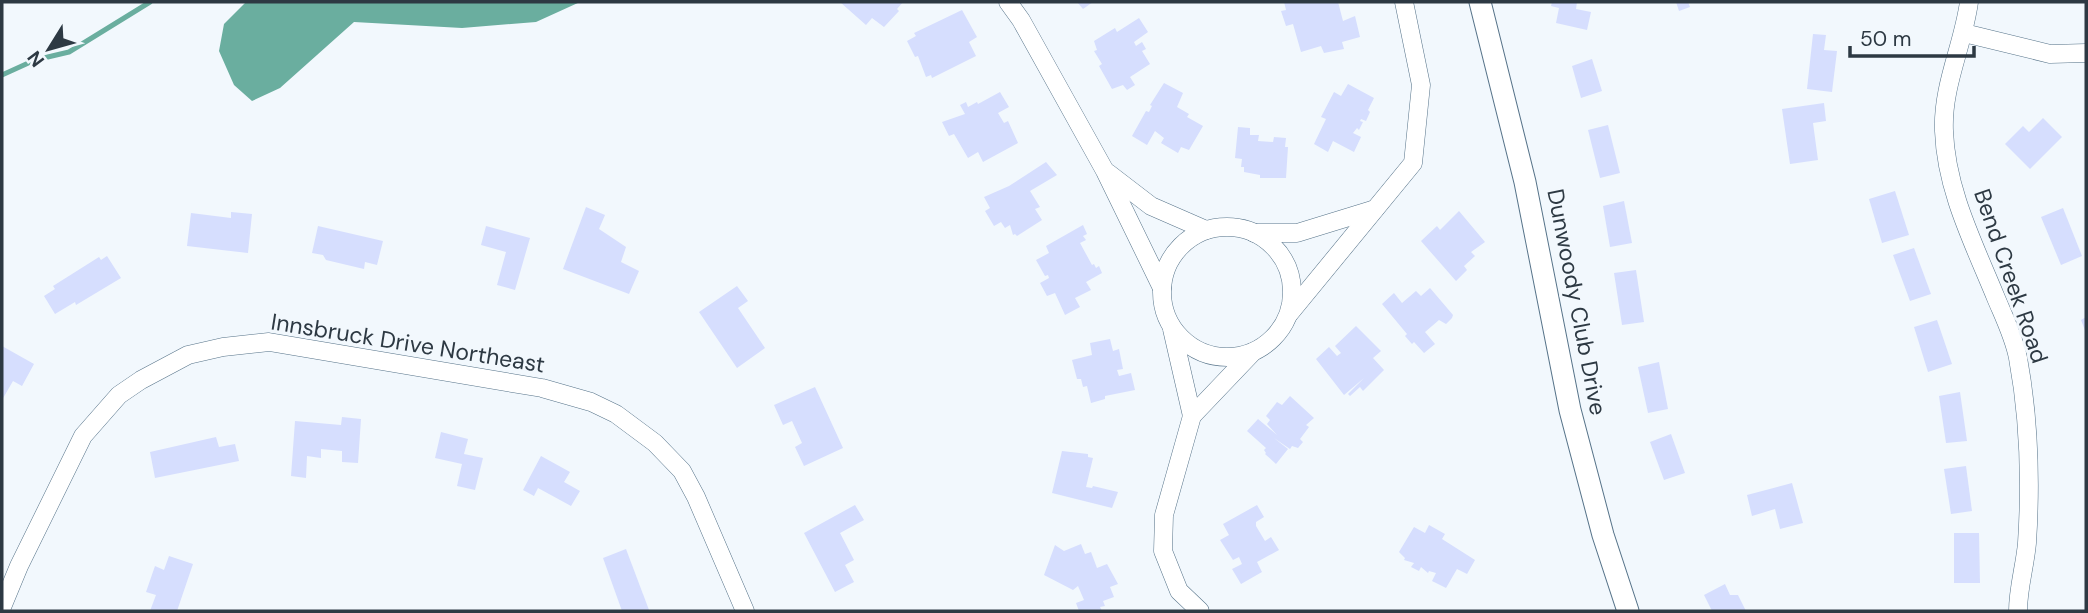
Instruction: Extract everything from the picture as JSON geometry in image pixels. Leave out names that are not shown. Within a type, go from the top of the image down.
[{"type":"street","points":[[1008,2],[1021,20],[1105,171],[1162,288],[1166,315],[1172,329],[1192,416]]},
{"type":"street","points":[[1200,611],[1179,591],[1163,551],[1164,515],[1192,416],[1253,352],[1273,338],[1287,317],[1413,163],[1421,85],[1404,2]]},
{"type":"street","name":"Dunwoody Club Drive","points":[[1479,2],[1525,182],[1570,410],[1603,535],[1628,611]]},
{"type":"street","name":"Bend Creek Road","points":[[1969,2],[1964,33],[1958,46],[1945,99],[1944,133],[1956,201],[2017,353],[2027,432],[2029,514],[2018,611]]},
{"type":"street","points":[[1964,33],[2050,54],[2086,53]]},
{"type":"street","points":[[1105,171],[1151,206],[1206,230]]},
{"type":"street","points":[[1162,288],[1168,262],[1176,251],[1184,242],[1206,230],[1230,227],[1254,233],[1297,233],[1375,209]]},
{"type":"street","points":[[1254,233],[1274,247],[1287,268],[1292,292],[1287,317]]},
{"type":"street","points":[[1172,329],[1191,346],[1216,356],[1228,357],[1253,352]]},
{"type":"street","name":"Innsbruck Drive Northeast","points":[[2,607],[19,566],[83,436],[119,396],[141,380],[188,355],[222,346],[269,342],[542,388],[591,402],[616,415],[655,443],[682,471],[745,611]]},
{"type":"shaded area","points":[[246,2],[580,2],[536,22],[462,28],[354,22],[280,88],[252,101],[234,85],[219,51],[224,24]]},
{"type":"building","points":[[840,2],[903,2],[897,9],[899,11],[884,27],[872,18],[866,25]]},
{"type":"building","points":[[1077,2],[1093,2],[1083,9]]},
{"type":"building","points":[[1284,2],[1338,2],[1343,21],[1355,16],[1360,37],[1342,42],[1344,49],[1324,53],[1321,46],[1301,52],[1293,24],[1286,26],[1281,11],[1286,10]]},
{"type":"building","points":[[1552,2],[1577,2],[1576,9],[1591,12],[1587,30],[1556,23],[1559,8],[1551,6]]},
{"type":"building","points":[[1676,2],[1688,2],[1690,7],[1679,11]]},
{"type":"building","points":[[962,10],[977,37],[969,42],[976,56],[932,78],[931,75],[926,77],[918,56],[915,57],[907,41],[916,36],[914,33]]},
{"type":"building","points":[[1139,18],[1148,32],[1134,42],[1136,46],[1142,42],[1146,49],[1142,51],[1150,64],[1130,77],[1135,85],[1127,90],[1123,85],[1112,89],[1099,66],[1102,64],[1094,51],[1097,50],[1094,41],[1115,28],[1117,32]]},
{"type":"building","points":[[1813,34],[1826,35],[1824,50],[1837,51],[1832,92],[1807,89]]},
{"type":"building","points":[[1592,59],[1602,91],[1581,98],[1572,66]]},
{"type":"building","points":[[1164,83],[1183,93],[1177,107],[1189,114],[1187,117],[1203,126],[1189,150],[1181,147],[1178,153],[1161,143],[1164,138],[1155,131],[1147,145],[1132,136],[1146,111],[1149,112],[1152,106],[1150,105]]},
{"type":"building","points":[[1348,84],[1374,98],[1368,110],[1370,112],[1366,121],[1361,119],[1363,122],[1359,130],[1357,128],[1353,133],[1361,137],[1354,152],[1333,141],[1328,152],[1314,144],[1326,119],[1321,117],[1334,92],[1341,96]]},
{"type":"building","points":[[1000,92],[1009,107],[998,113],[1004,123],[1008,121],[1018,143],[983,162],[978,152],[968,158],[954,134],[949,136],[942,122],[965,114],[960,105],[966,102],[968,107],[977,102],[978,104]]},
{"type":"building","points":[[1824,103],[1826,121],[1813,123],[1818,160],[1790,164],[1782,109]]},
{"type":"building","points":[[2043,118],[2062,137],[2030,169],[2005,144],[2023,126],[2029,132]]},
{"type":"building","points":[[1608,125],[1620,173],[1600,178],[1588,130]]},
{"type":"building","points":[[1238,127],[1250,128],[1250,135],[1259,135],[1258,141],[1273,142],[1274,137],[1286,138],[1286,178],[1260,178],[1260,175],[1244,172],[1244,167],[1241,167],[1242,159],[1235,158]]},
{"type":"building","points":[[1046,162],[1057,175],[1030,191],[1040,207],[1035,209],[1042,220],[1017,236],[1013,235],[1010,225],[1005,228],[1001,222],[994,226],[985,211],[990,208],[984,197],[1009,186]]},
{"type":"building","points":[[1895,191],[1909,235],[1882,243],[1869,199]]},
{"type":"building","points":[[1624,201],[1632,243],[1610,247],[1603,206]]},
{"type":"building","points":[[586,207],[605,215],[599,229],[626,247],[621,262],[639,271],[629,294],[563,269]]},
{"type":"building","points":[[2063,208],[2082,256],[2061,265],[2041,217]]},
{"type":"building","points":[[1459,211],[1485,242],[1471,252],[1475,256],[1464,266],[1467,270],[1456,281],[1421,241],[1437,226],[1440,230]]},
{"type":"building","points":[[231,212],[252,214],[248,253],[187,246],[191,213],[231,218]]},
{"type":"building","points":[[1083,225],[1087,234],[1083,236],[1086,240],[1080,243],[1092,265],[1096,268],[1099,266],[1102,273],[1086,282],[1091,290],[1075,298],[1080,307],[1065,315],[1055,293],[1047,296],[1040,283],[1049,278],[1036,260],[1049,253],[1046,246]]},
{"type":"building","points":[[318,226],[383,241],[377,265],[365,262],[364,269],[326,260],[323,255],[312,253]]},
{"type":"building","points":[[486,226],[530,238],[515,290],[497,285],[506,252],[481,245]]},
{"type":"building","points":[[1914,248],[1931,294],[1910,301],[1893,255]]},
{"type":"building","points":[[107,256],[121,278],[76,305],[75,302],[55,314],[44,296],[55,289],[53,286],[99,257],[101,260]]},
{"type":"building","points":[[1636,270],[1644,322],[1622,325],[1614,273]]},
{"type":"building","points":[[737,286],[748,301],[738,308],[765,348],[737,368],[699,312]]},
{"type":"building","points":[[1430,288],[1453,315],[1446,324],[1439,320],[1425,332],[1435,344],[1424,353],[1405,336],[1407,334],[1382,304],[1394,293],[1402,303],[1416,291],[1421,296]]},
{"type":"building","points":[[2086,317],[2086,333],[2081,320]]},
{"type":"building","points":[[1937,320],[1952,364],[1928,372],[1914,327]]},
{"type":"building","points":[[1356,326],[1381,351],[1373,358],[1384,370],[1363,391],[1360,387],[1350,396],[1348,394],[1364,378],[1344,395],[1316,359],[1329,347],[1337,356],[1341,353],[1335,346]]},
{"type":"building","points":[[1110,339],[1113,351],[1119,349],[1123,369],[1117,370],[1119,376],[1131,373],[1135,390],[1105,396],[1105,399],[1091,403],[1087,386],[1083,387],[1081,379],[1077,379],[1072,360],[1092,355],[1090,343]]},
{"type":"building","points":[[2,346],[34,364],[22,386],[13,381],[2,400]]},
{"type":"building","points":[[1659,362],[1668,409],[1648,413],[1638,367]]},
{"type":"building","points":[[815,387],[843,448],[804,466],[795,447],[802,443],[792,421],[783,425],[774,405]]},
{"type":"building","points":[[1960,392],[1967,441],[1946,443],[1939,396]]},
{"type":"building","points":[[1290,396],[1314,418],[1306,425],[1309,427],[1300,439],[1303,442],[1298,448],[1292,446],[1290,449],[1274,438],[1288,449],[1276,464],[1265,454],[1266,448],[1247,431],[1258,419],[1277,435],[1267,424],[1270,420],[1266,416],[1277,402],[1282,405]]},
{"type":"building","points":[[342,417],[361,419],[358,463],[342,462],[342,451],[321,449],[321,458],[307,456],[306,478],[291,476],[295,421],[341,425]]},
{"type":"building","points":[[441,432],[468,439],[464,454],[483,458],[475,490],[457,486],[462,464],[435,458]]},
{"type":"building","points":[[1671,434],[1685,473],[1664,480],[1650,442]]},
{"type":"building","points":[[216,437],[219,447],[235,444],[239,461],[155,478],[150,452]]},
{"type":"building","points":[[1062,451],[1088,454],[1088,457],[1093,458],[1086,487],[1118,492],[1112,508],[1052,493]]},
{"type":"building","points":[[541,456],[570,472],[564,482],[580,491],[571,506],[538,488],[534,496],[523,490]]},
{"type":"building","points":[[1966,466],[1972,511],[1951,514],[1944,469]]},
{"type":"building","points":[[1792,483],[1803,523],[1780,529],[1775,509],[1752,516],[1747,495]]},
{"type":"building","points":[[855,505],[864,520],[840,533],[854,560],[845,565],[854,582],[835,592],[804,533]]},
{"type":"building","points":[[1257,505],[1264,517],[1256,522],[1256,526],[1265,541],[1271,537],[1279,550],[1257,562],[1262,572],[1241,584],[1232,569],[1242,564],[1239,557],[1233,560],[1220,540],[1229,535],[1223,524]]},
{"type":"building","points":[[1429,525],[1445,534],[1442,539],[1475,560],[1467,574],[1457,569],[1446,588],[1432,581],[1436,573],[1428,573],[1421,567],[1419,571],[1411,567],[1414,563],[1404,560],[1399,552],[1414,527],[1425,533]]},
{"type":"building","points":[[1954,533],[1979,533],[1980,583],[1954,583]]},
{"type":"building","points":[[1081,544],[1085,554],[1091,552],[1097,568],[1107,564],[1118,584],[1110,587],[1114,597],[1103,601],[1105,606],[1100,607],[1102,611],[1079,611],[1076,603],[1084,600],[1078,586],[1073,590],[1044,575],[1055,545],[1064,551]]},
{"type":"building","points":[[626,549],[649,610],[622,611],[603,558]]},
{"type":"building","points":[[169,556],[193,564],[177,611],[150,611],[156,595],[146,592],[155,566],[164,570]]},
{"type":"building","points":[[1725,584],[1730,595],[1738,595],[1746,611],[1712,611],[1704,595]]},
{"type":"waterway","points":[[2,75],[35,60],[69,52],[150,2]]}]
